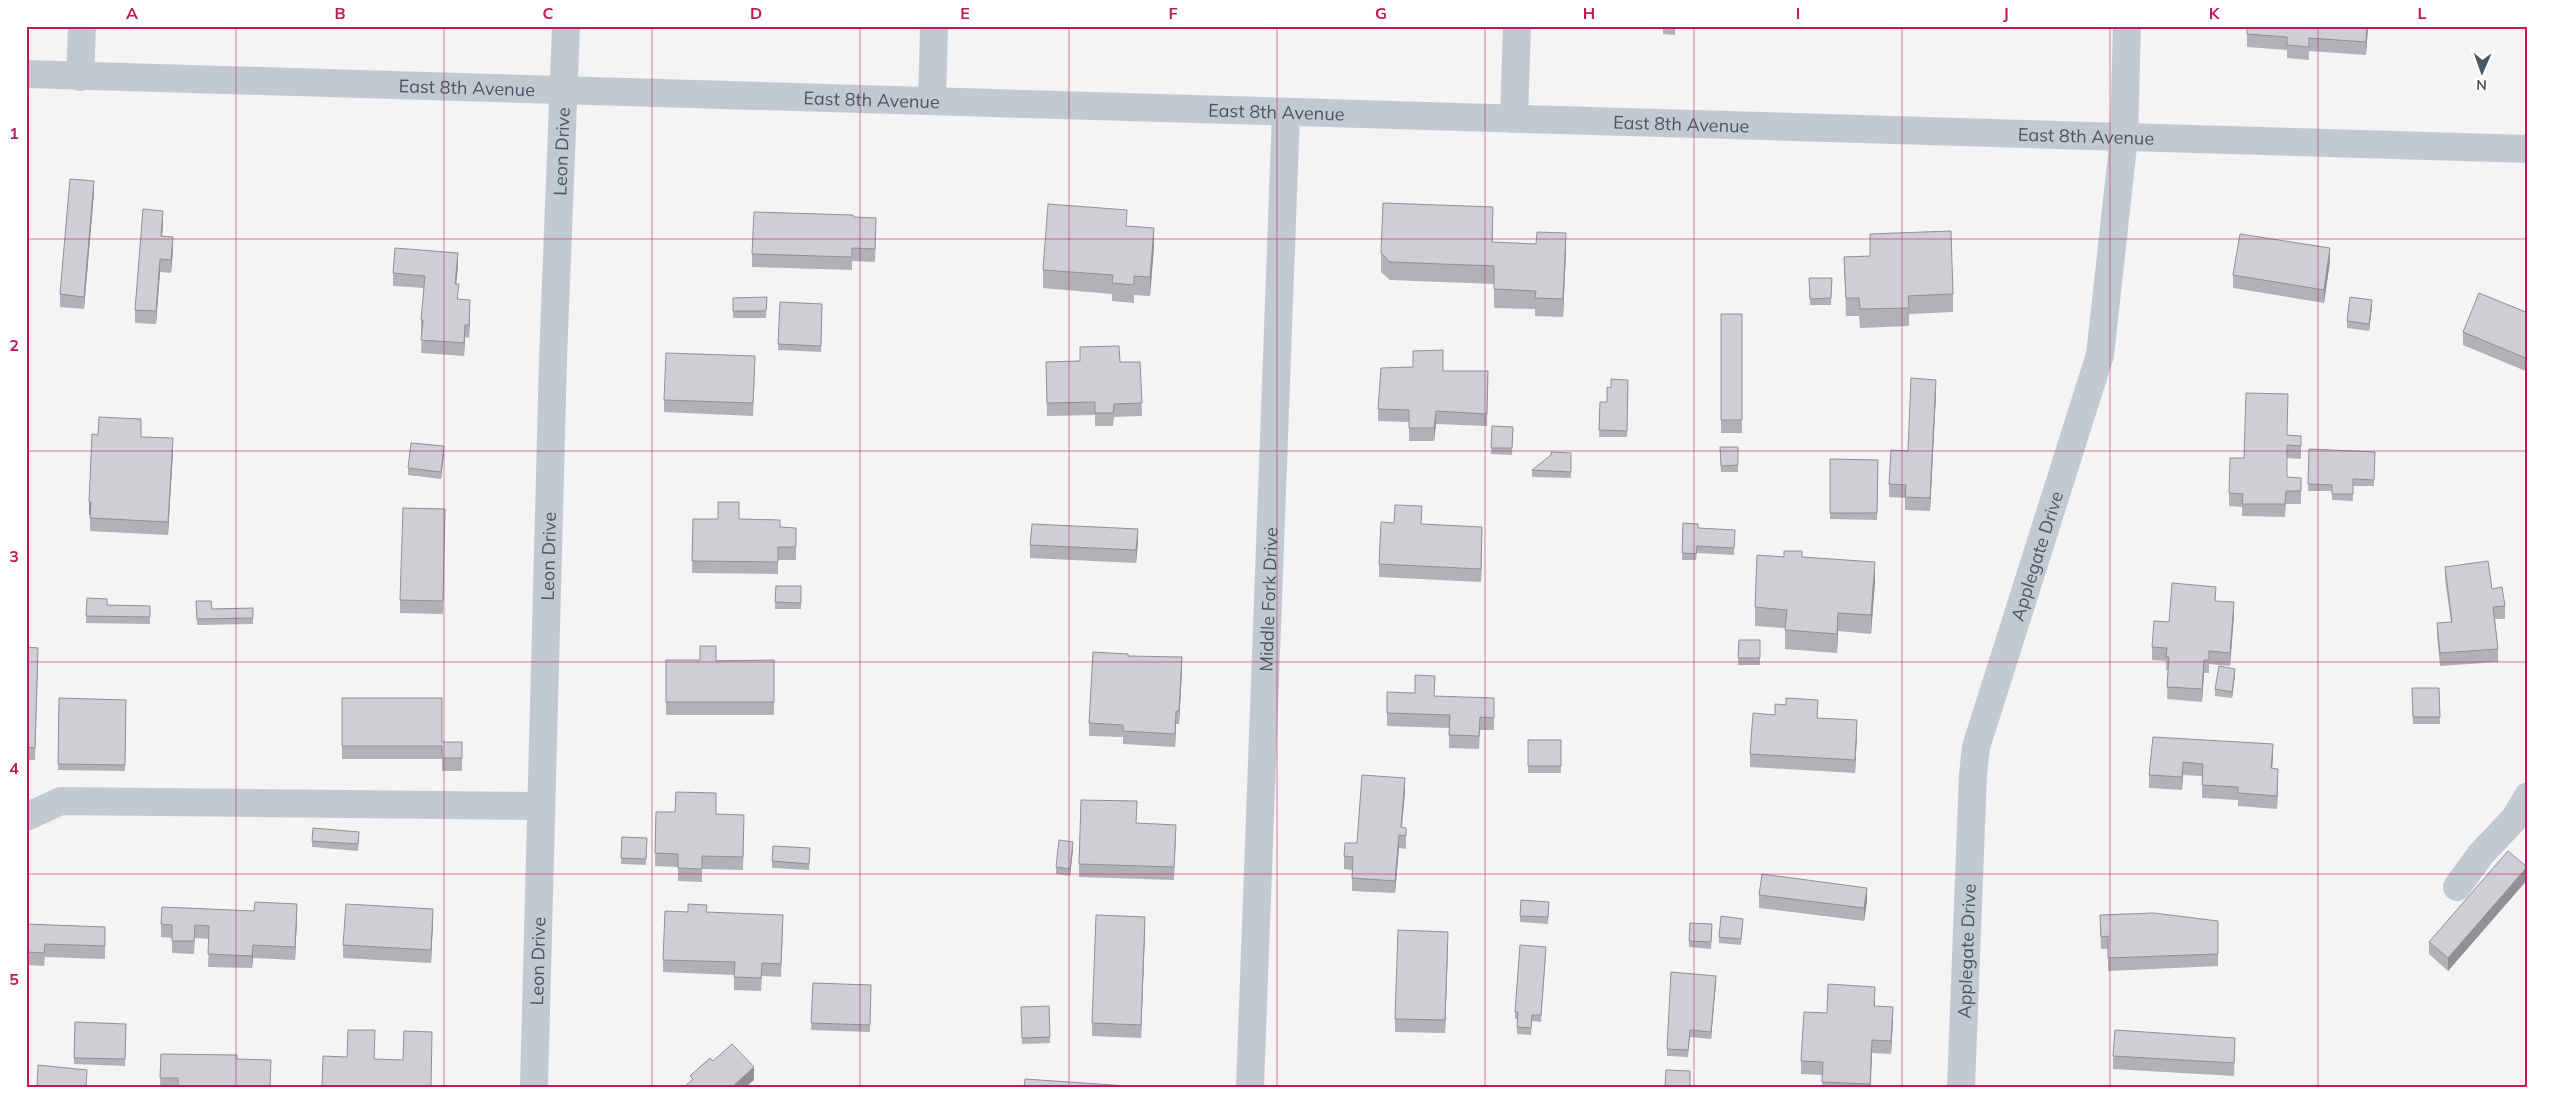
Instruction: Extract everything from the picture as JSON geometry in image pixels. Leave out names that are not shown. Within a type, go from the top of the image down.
[{"type":"street","points":[[80,77],[82,26]]},
{"type":"street","name":"Leon Drive","points":[[534,1087],[566,26]]},
{"type":"street","points":[[932,101],[934,26]]},
{"type":"street","points":[[1514,119],[1517,26]]},
{"type":"street","name":"Applegate Drive","points":[[1961,1087],[1976,747],[2100,355],[2124,136],[2127,26]]},
{"type":"street","name":"East 8th Avenue","points":[[26,74],[2528,148]]},
{"type":"street","name":"Middle Fork Drive","points":[[1250,1087],[1286,112]]},
{"type":"street","points":[[2456,887],[2480,854],[2515,818],[2528,796]]},
{"type":"street","points":[[26,817],[60,800],[541,806]]},
{"type":"building","points":[[2247,26],[2367,26],[2366,42],[2309,38],[2309,47],[2287,45],[2287,37],[2247,34]]},
{"type":"building","points":[[70,179],[94,181],[84,297],[60,294]]},
{"type":"building","points":[[1383,203],[1493,207],[1492,242],[1536,244],[1537,232],[1566,233],[1563,299],[1535,298],[1536,291],[1494,289],[1494,266],[1390,262],[1381,253]]},
{"type":"building","points":[[1048,204],[1127,210],[1126,226],[1154,228],[1150,277],[1134,276],[1134,285],[1112,283],[1113,275],[1043,270]]},
{"type":"building","points":[[143,209],[163,211],[161,236],[173,237],[171,260],[160,259],[156,311],[135,310]]},
{"type":"building","points":[[754,212],[853,215],[854,217],[876,218],[875,249],[852,248],[852,257],[752,254]]},
{"type":"building","points":[[1951,231],[1953,294],[1908,296],[1909,308],[1860,309],[1859,298],[1846,298],[1844,257],[1870,256],[1870,234]]},
{"type":"building","points":[[2240,234],[2330,248],[2324,290],[2233,275]]},
{"type":"building","points":[[395,248],[458,253],[455,284],[459,284],[457,299],[470,300],[469,325],[465,325],[464,343],[421,340],[425,276],[393,273]]},
{"type":"building","points":[[1809,278],[1832,278],[1831,298],[1810,299]]},
{"type":"building","points":[[2479,293],[2528,313],[2528,359],[2463,332]]},
{"type":"building","points":[[767,297],[766,311],[733,311],[733,298]]},
{"type":"building","points":[[2350,297],[2372,300],[2369,324],[2347,321]]},
{"type":"building","points":[[780,302],[822,304],[821,346],[778,344]]},
{"type":"building","points":[[1721,314],[1742,314],[1742,420],[1721,420]]},
{"type":"building","points":[[1119,346],[1120,362],[1140,362],[1142,403],[1114,404],[1113,413],[1095,413],[1095,402],[1047,403],[1046,362],[1080,361],[1080,347]]},
{"type":"building","points":[[1443,350],[1443,371],[1488,371],[1487,414],[1436,411],[1434,428],[1409,428],[1409,410],[1378,409],[1381,368],[1413,367],[1413,351]]},
{"type":"building","points":[[666,353],[755,356],[753,403],[664,400]]},
{"type":"building","points":[[1911,378],[1936,380],[1930,498],[1905,497],[1906,485],[1889,484],[1891,450],[1908,451]]},
{"type":"building","points":[[1611,379],[1628,380],[1627,431],[1599,430],[1600,402],[1607,402],[1607,387],[1611,388]]},
{"type":"building","points":[[2246,393],[2288,394],[2287,435],[2301,436],[2301,446],[2287,445],[2287,477],[2301,478],[2301,491],[2286,491],[2285,504],[2242,504],[2243,494],[2229,493],[2230,458],[2244,458]]},
{"type":"building","points":[[99,417],[141,419],[141,437],[173,438],[168,522],[90,518],[92,434],[98,435]]},
{"type":"building","points":[[1492,426],[1513,427],[1512,448],[1491,448]]},
{"type":"building","points":[[411,443],[444,446],[441,472],[408,468]]},
{"type":"building","points":[[1720,447],[1738,447],[1738,465],[1721,466]]},
{"type":"building","points":[[2309,449],[2375,452],[2374,480],[2353,479],[2353,494],[2332,494],[2332,485],[2308,484]]},
{"type":"building","points":[[1551,452],[1571,453],[1571,472],[1532,470],[1551,455]]},
{"type":"building","points":[[1830,459],[1878,460],[1877,513],[1830,513]]},
{"type":"building","points":[[718,502],[739,502],[739,519],[780,520],[780,527],[796,528],[796,547],[778,547],[778,562],[692,561],[693,519],[718,519]]},
{"type":"building","points":[[1395,505],[1422,506],[1421,524],[1482,527],[1481,569],[1379,564],[1381,522],[1394,523]]},
{"type":"building","points":[[403,508],[445,509],[443,601],[400,600]]},
{"type":"building","points":[[1683,523],[1698,524],[1698,528],[1735,530],[1734,548],[1697,546],[1696,554],[1682,553]]},
{"type":"building","points":[[1032,524],[1138,529],[1136,550],[1030,545]]},
{"type":"building","points":[[1784,551],[1802,551],[1802,557],[1875,562],[1871,615],[1838,613],[1837,634],[1785,630],[1787,610],[1755,607],[1757,555],[1784,557]]},
{"type":"building","points":[[2488,561],[2492,589],[2502,587],[2505,606],[2493,607],[2498,649],[2440,653],[2437,623],[2452,622],[2445,567]]},
{"type":"building","points":[[2172,583],[2216,587],[2215,601],[2234,602],[2230,653],[2209,651],[2209,660],[2204,660],[2202,689],[2167,687],[2169,657],[2166,657],[2167,648],[2152,647],[2154,621],[2169,622]]},
{"type":"building","points":[[776,586],[801,586],[801,603],[775,602]]},
{"type":"building","points":[[87,598],[107,599],[107,605],[150,606],[150,617],[86,616]]},
{"type":"building","points":[[196,601],[211,601],[212,609],[253,608],[253,618],[197,619]]},
{"type":"building","points":[[1739,640],[1760,640],[1760,658],[1738,658]]},
{"type":"building","points":[[700,646],[716,646],[716,661],[774,660],[774,702],[666,702],[666,660],[700,660]]},
{"type":"building","points":[[26,647],[38,648],[35,748],[26,747]]},
{"type":"building","points":[[1093,652],[1128,654],[1128,656],[1182,657],[1179,711],[1176,711],[1175,734],[1123,731],[1123,725],[1089,723]]},
{"type":"building","points":[[2219,666],[2235,669],[2232,692],[2215,689]]},
{"type":"building","points":[[1415,675],[1435,676],[1434,696],[1494,698],[1494,718],[1480,717],[1479,736],[1449,735],[1450,715],[1387,713],[1387,692],[1415,693]]},
{"type":"building","points":[[2412,688],[2439,688],[2440,717],[2413,717]]},
{"type":"building","points":[[59,698],[126,700],[125,765],[58,764]]},
{"type":"building","points":[[342,698],[442,698],[442,742],[462,742],[462,758],[442,758],[442,746],[342,746]]},
{"type":"building","points":[[1786,698],[1818,700],[1817,718],[1857,720],[1855,760],[1750,754],[1753,713],[1775,715],[1775,704],[1786,705]]},
{"type":"building","points":[[2153,737],[2273,744],[2271,768],[2278,769],[2277,796],[2238,793],[2238,787],[2202,785],[2203,764],[2183,762],[2182,777],[2149,775]]},
{"type":"building","points":[[1528,740],[1561,740],[1561,766],[1528,766]]},
{"type":"building","points":[[1362,775],[1405,778],[1401,827],[1406,828],[1406,836],[1399,835],[1395,881],[1352,878],[1353,857],[1344,856],[1345,843],[1357,843]]},
{"type":"building","points":[[676,792],[716,793],[716,814],[744,815],[743,857],[702,856],[702,869],[678,868],[678,854],[655,853],[656,812],[675,812]]},
{"type":"building","points":[[1081,800],[1137,801],[1136,823],[1176,825],[1174,867],[1079,864]]},
{"type":"building","points":[[313,828],[359,832],[358,844],[312,841]]},
{"type":"building","points":[[622,837],[647,838],[646,859],[621,858]]},
{"type":"building","points":[[1059,840],[1073,842],[1070,869],[1056,867]]},
{"type":"building","points":[[773,846],[810,848],[809,864],[772,861]]},
{"type":"building","points":[[2508,851],[2527,867],[2448,958],[2429,942]]},
{"type":"building","points":[[1762,874],[1867,888],[1864,908],[1759,895]]},
{"type":"building","points":[[1521,900],[1549,902],[1548,917],[1520,916]]},
{"type":"building","points":[[255,902],[297,904],[295,947],[253,945],[252,956],[208,954],[209,926],[195,925],[194,941],[172,941],[172,925],[161,924],[162,907],[254,911]]},
{"type":"building","points":[[346,904],[433,909],[431,950],[343,945]]},
{"type":"building","points":[[688,904],[707,905],[706,912],[783,915],[781,964],[762,963],[761,978],[734,977],[735,962],[663,960],[665,911],[688,912]]},
{"type":"building","points":[[2154,913],[2218,921],[2218,954],[2108,958],[2108,936],[2101,937],[2100,915]]},
{"type":"building","points":[[1096,915],[1145,917],[1141,1025],[1092,1023]]},
{"type":"building","points":[[1721,916],[1743,919],[1741,939],[1719,937]]},
{"type":"building","points":[[1690,923],[1712,924],[1711,942],[1689,941]]},
{"type":"building","points":[[26,924],[105,927],[105,946],[45,944],[44,953],[26,952]]},
{"type":"building","points":[[1398,930],[1448,932],[1445,1020],[1395,1019]]},
{"type":"building","points":[[1520,945],[1546,947],[1541,1015],[1532,1015],[1531,1028],[1517,1027],[1518,1012],[1515,1012]]},
{"type":"building","points":[[1671,972],[1716,976],[1711,1032],[1690,1030],[1688,1050],[1667,1049]]},
{"type":"building","points":[[813,983],[871,985],[870,1025],[811,1023]]},
{"type":"building","points":[[1828,984],[1875,987],[1874,1006],[1893,1007],[1891,1041],[1872,1040],[1870,1084],[1822,1082],[1823,1062],[1801,1061],[1804,1012],[1827,1013]]},
{"type":"building","points":[[1049,1006],[1050,1037],[1022,1038],[1021,1007]]},
{"type":"building","points":[[75,1022],[126,1024],[125,1059],[74,1058]]},
{"type":"building","points":[[348,1030],[375,1030],[374,1059],[403,1060],[404,1031],[432,1032],[431,1087],[322,1087],[323,1056],[347,1057]]},
{"type":"building","points":[[2115,1030],[2235,1038],[2234,1063],[2113,1056]]},
{"type":"building","points":[[732,1044],[754,1067],[732,1087],[684,1087],[693,1079],[690,1076],[710,1058],[713,1061]]},
{"type":"building","points":[[161,1054],[237,1055],[237,1059],[271,1060],[270,1087],[178,1087],[178,1078],[160,1078]]},
{"type":"building","points":[[38,1065],[87,1070],[86,1087],[37,1087]]},
{"type":"building","points":[[1666,1070],[1690,1071],[1690,1087],[1665,1087]]},
{"type":"building","points":[[1025,1079],[1127,1086],[1127,1087],[1024,1087]]}]
